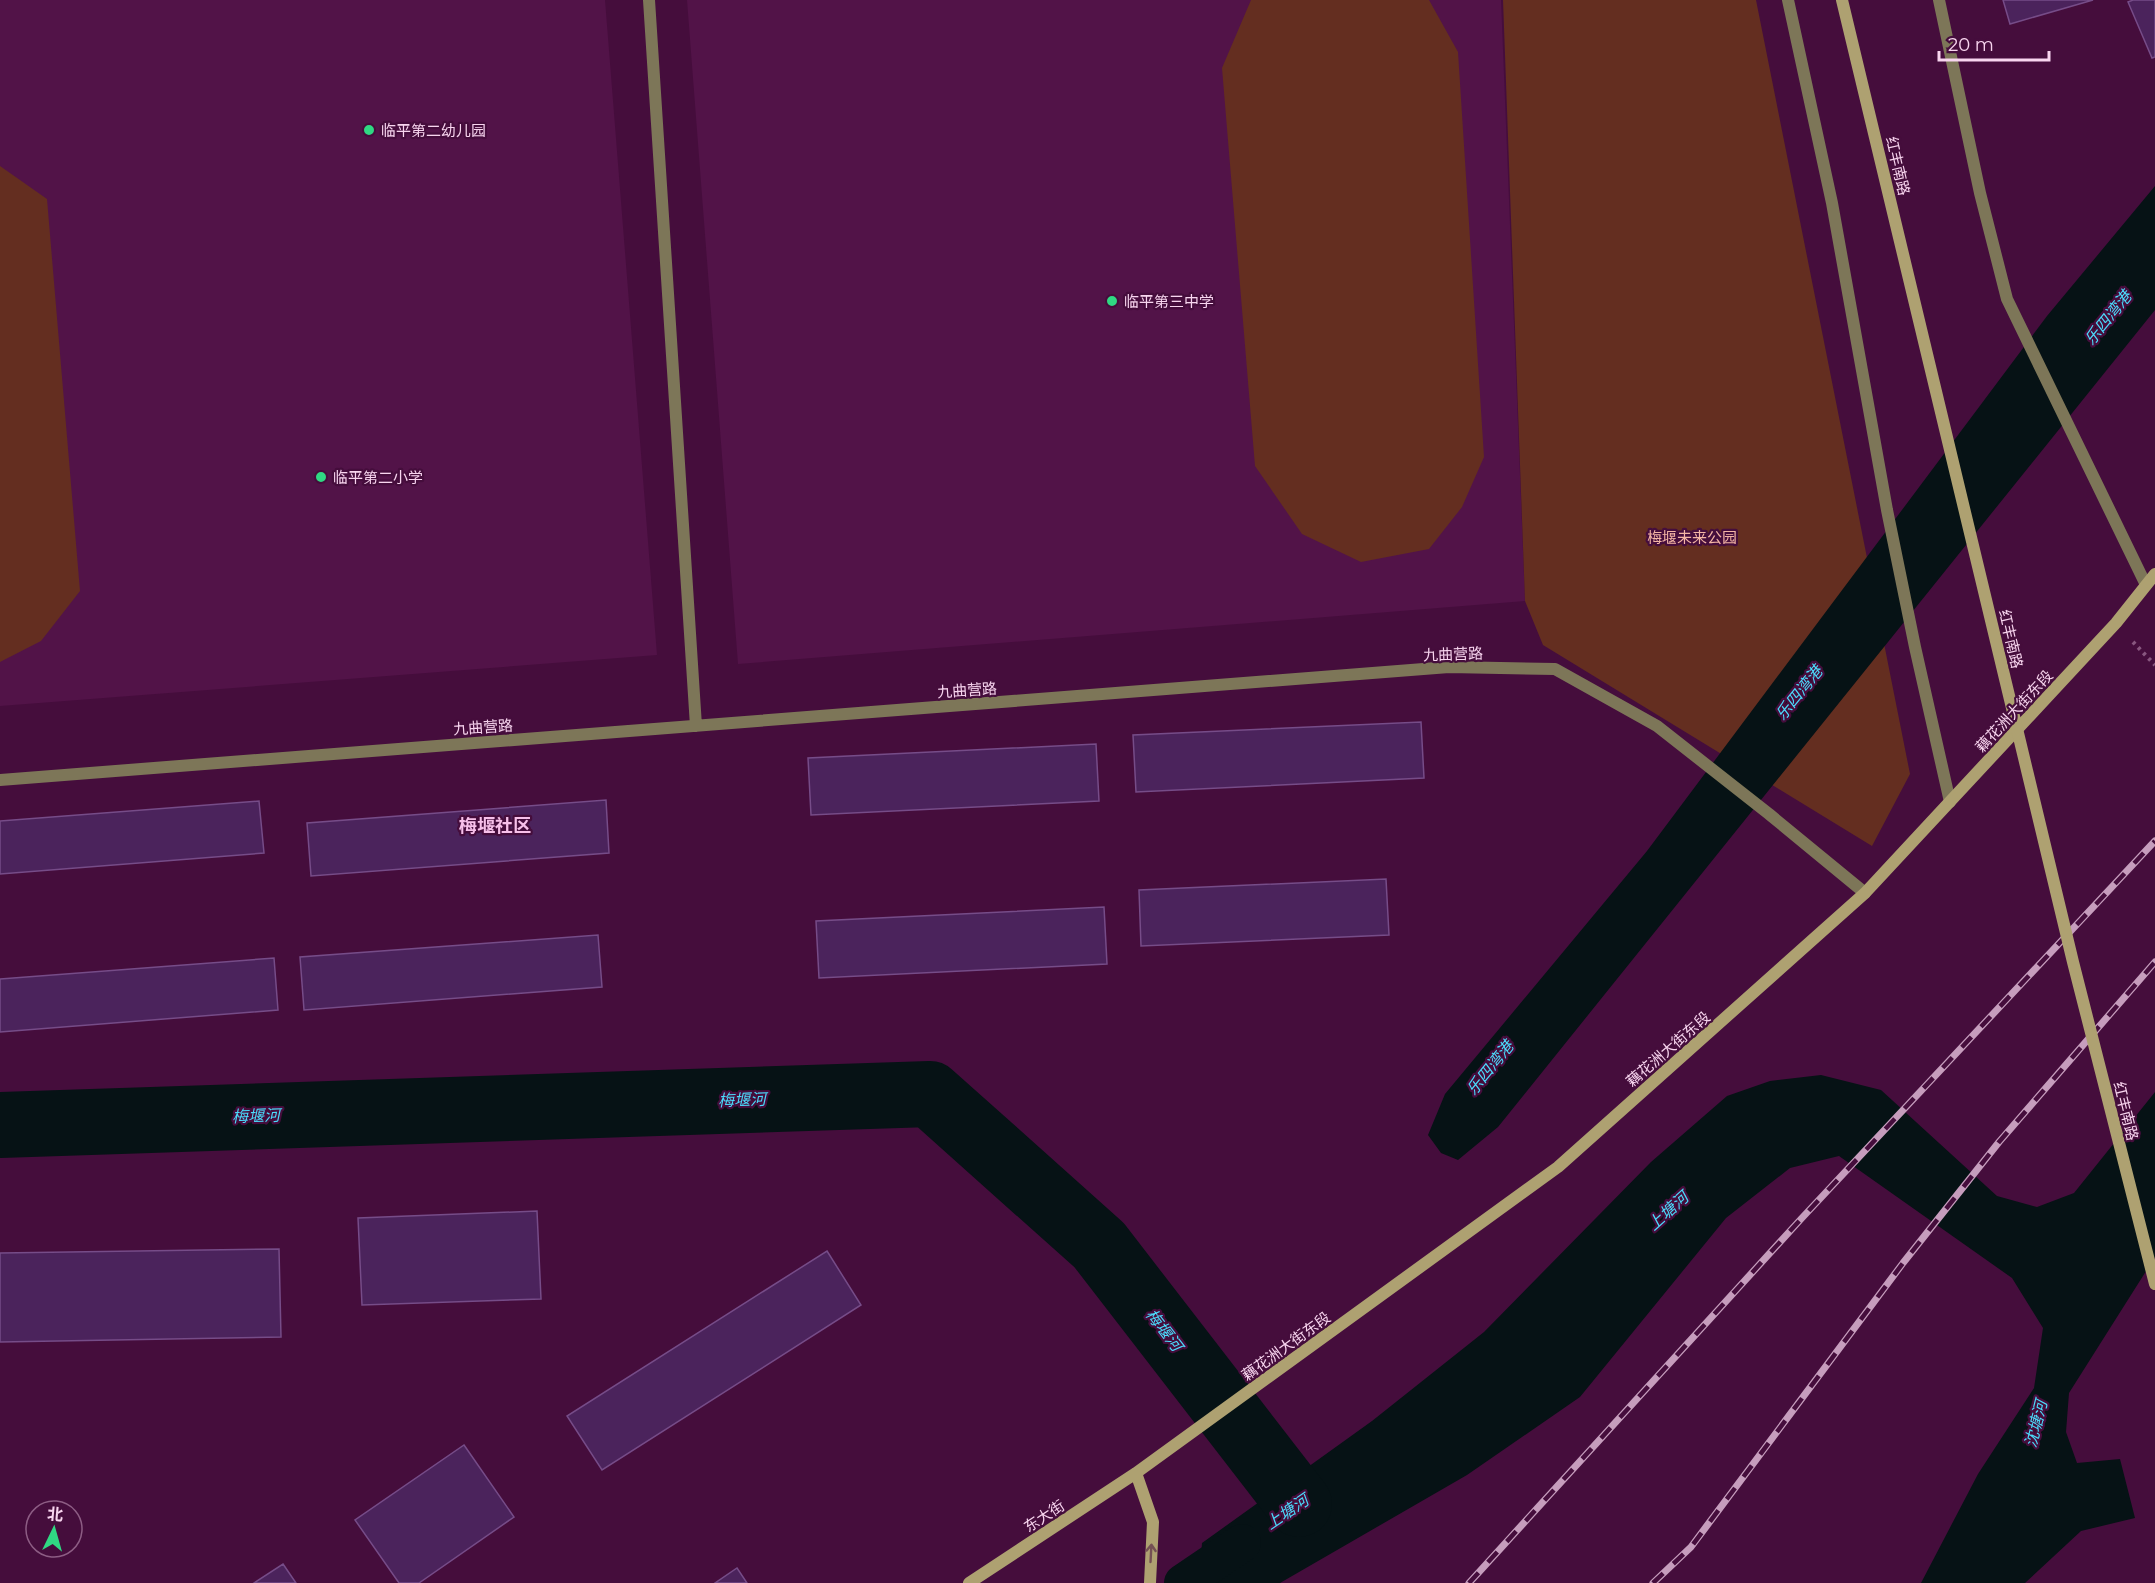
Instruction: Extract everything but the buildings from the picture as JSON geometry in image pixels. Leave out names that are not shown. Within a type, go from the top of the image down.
[{"type":"street","points":[[649,0],[696,726]]},
{"type":"street","points":[[1788,0],[1832,203],[1887,510],[1950,802]]},
{"type":"street","name":"红丰南路","points":[[1842,0],[2073,962],[2155,1284]]},
{"type":"street","points":[[1939,0],[1980,193],[2007,299],[2146,585]]},
{"type":"street","name":"藕花洲大街东段","points":[[1137,1472],[1557,1167],[1865,893],[2116,623],[2155,574]]},
{"type":"street","name":"九曲营路","points":[[0,780],[1449,668],[1555,669],[1657,726],[1865,893]]},
{"type":"street","points":[[1137,1472],[1153,1522],[1150,1583]]},
{"type":"street","name":"东大街","points":[[969,1583],[1137,1472]]},
{"type":"path","points":[[2116,623],[2155,665]]},
{"type":"shaded area","name":"临平第二小学","points":[[0,0],[605,0],[657,655],[0,706]]},
{"type":"shaded area","name":"临平第三中学","points":[[687,0],[1501,0],[1525,601],[738,664]]},
{"type":"green space","points":[[1251,0],[1429,0],[1458,52],[1484,457],[1462,507],[1429,549],[1361,562],[1302,534],[1255,466],[1222,68]]},
{"type":"green space","name":"梅堰未来公园","points":[[1503,0],[1756,0],[1910,774],[1872,846],[1543,645],[1525,601]]},
{"type":"green space","points":[[0,166],[47,199],[80,591],[41,641],[0,662]]},
{"type":"water","name":"乐四湾港","points":[[2155,186],[2155,310],[1498,1127],[1458,1160],[1441,1153],[1428,1135],[1445,1094],[1647,851],[2047,316]]},
{"type":"water","name":"沈塘河","points":[[1821,1075],[1881,1090],[1997,1196],[2037,1207],[2074,1193],[2155,1092],[2155,1257],[2069,1393],[2066,1432],[2077,1463],[2120,1459],[2135,1518],[2081,1531],[2025,1583],[1921,1583],[1978,1474],[2034,1388],[2043,1328],[2012,1278],[1839,1156],[1790,1168],[1726,1218],[1580,1397],[1467,1475],[1280,1583],[1199,1583],[1202,1543],[1372,1421],[1484,1332],[1651,1162],[1727,1096],[1770,1081]]},
{"type":"waterway","name":"梅堰河","points":[[0,1125],[930,1094],[1099,1245],[1299,1504]]},
{"type":"waterway","name":"上塘河","points":[[1183,1583],[1242,1543]]},
{"type":"railway","points":[[1469,1583],[1801,1219],[2155,841]]},
{"type":"railway","points":[[1653,1583],[1691,1547],[1903,1263],[1999,1142],[2155,962]]},
{"type":"place","name":"临平第二幼儿园","points":[[369,130]]},
{"type":"place","name":"临平第三中学","points":[[1112,301]]},
{"type":"place","name":"临平第二小学","points":[[321,477]]},
{"type":"district","name":"梅堰社区","points":[[495,826]]}]
